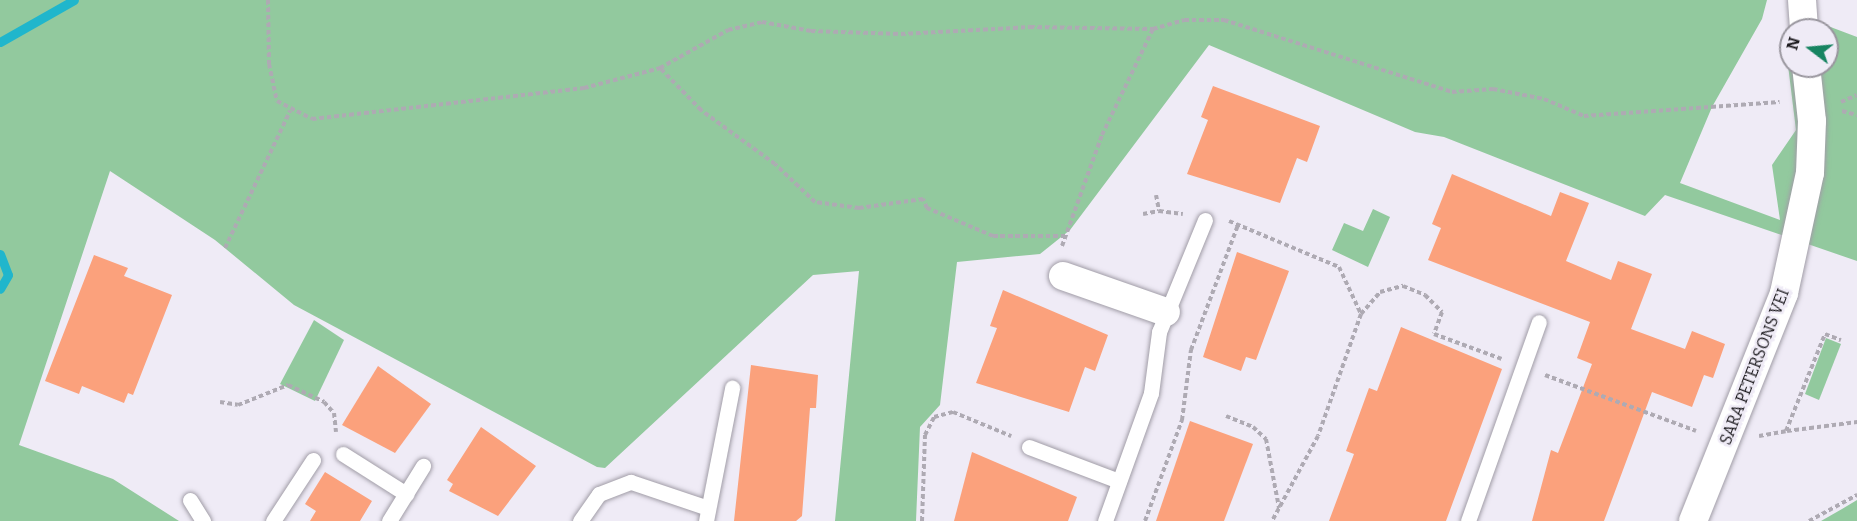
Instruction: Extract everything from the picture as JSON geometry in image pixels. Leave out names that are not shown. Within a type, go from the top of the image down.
[{"type":"street","points":[[1802,0],[1803,18]]},
{"type":"street","name":"SARA PETERSONS VEI","points":[[1693,521],[1728,439],[1784,293],[1810,173],[1811,99],[1808,78]]},
{"type":"street","points":[[1063,276],[1166,312]]},
{"type":"lane","points":[[1105,521],[1150,393],[1153,355],[1166,312],[1205,220]]},
{"type":"lane","points":[[1468,521],[1539,322]]},
{"type":"lane","points":[[580,521],[599,494],[632,482],[707,514],[732,388]]},
{"type":"lane","points":[[1029,447],[1119,481]]},
{"type":"lane","points":[[343,454],[406,494]]},
{"type":"lane","points":[[273,521],[313,460]]},
{"type":"lane","points":[[389,521],[423,466]]},
{"type":"lane","points":[[190,500],[203,521]]},
{"type":"path","points":[[268,0],[271,73],[277,101],[290,111],[335,119],[474,97],[584,88],[660,68],[729,30],[762,22],[811,31],[901,34],[1030,27],[1153,28],[1184,20],[1224,20],[1452,92],[1493,89],[1544,99],[1584,116],[1811,99]]},
{"type":"path","points":[[1063,276],[1066,236],[1102,135],[1153,28]]},
{"type":"path","points":[[660,68],[701,110],[775,164],[815,202],[859,208],[923,200],[927,207],[993,236],[1066,236]]},
{"type":"path","points":[[225,248],[290,111]]},
{"type":"path","points":[[1143,214],[1158,211]]},
{"type":"path","points":[[1145,521],[1182,420],[1191,350],[1238,225]]},
{"type":"path","points":[[1245,228],[1339,267],[1361,315]]},
{"type":"path","points":[[1272,521],[1318,436],[1361,315],[1380,292],[1403,286],[1425,295],[1442,312],[1434,334],[1728,439],[1857,422]]},
{"type":"path","points":[[1786,431],[1825,334],[1840,340]]},
{"type":"path","points":[[220,402],[238,405],[288,385],[334,413],[338,438],[348,444],[343,454]]},
{"type":"path","points":[[922,521],[926,426],[942,411],[1029,447]]},
{"type":"path","points":[[1226,417],[1253,427],[1266,439],[1279,509]]},
{"type":"path","points":[[1809,521],[1857,495]]},
{"type":"green space","points":[[0,0],[1767,0],[1762,19],[1712,107],[1680,183],[1780,220],[1772,165],[1796,130],[1790,78],[1839,78],[1839,30],[1857,37],[1857,261],[1665,195],[1645,216],[1444,137],[1415,132],[1209,45],[1070,230],[1040,254],[957,262],[940,405],[920,427],[916,521],[835,521],[859,271],[813,275],[605,468],[597,467],[294,305],[215,240],[110,171],[19,445],[113,479],[179,521],[0,521]]},
{"type":"green space","points":[[1373,209],[1390,217],[1368,267],[1332,250],[1344,223],[1363,231]]},
{"type":"green space","points":[[314,320],[344,340],[315,401],[280,384]]},
{"type":"green space","points":[[1826,338],[1841,344],[1819,400],[1805,394]]},
{"type":"green space","points":[[1857,500],[1857,521],[1821,521],[1842,509]]},
{"type":"building","points":[[1213,86],[1320,126],[1307,162],[1297,158],[1280,203],[1187,174],[1208,120],[1201,117]]},
{"type":"building","points":[[1452,174],[1551,216],[1560,192],[1589,203],[1566,261],[1611,280],[1618,261],[1652,274],[1631,329],[1685,349],[1692,331],[1725,344],[1713,378],[1704,375],[1692,407],[1652,392],[1604,521],[1532,521],[1551,450],[1558,453],[1592,364],[1577,358],[1590,322],[1428,260],[1441,228],[1432,224]]},
{"type":"building","points":[[1237,252],[1289,271],[1256,360],[1246,357],[1241,371],[1203,357]]},
{"type":"building","points":[[94,255],[128,268],[124,276],[172,295],[133,395],[128,393],[124,403],[82,386],[79,394],[45,381]]},
{"type":"building","points":[[1003,290],[1108,335],[1095,371],[1085,367],[1069,412],[976,383],[997,328],[990,326]]},
{"type":"building","points":[[1401,327],[1502,369],[1446,521],[1329,521],[1354,454],[1346,451],[1369,388],[1377,391]]},
{"type":"building","points":[[751,365],[818,375],[816,408],[810,408],[802,516],[796,521],[734,521]]},
{"type":"building","points":[[378,366],[431,404],[395,453],[342,425]]},
{"type":"building","points":[[1190,421],[1253,444],[1224,521],[1156,521]]},
{"type":"building","points":[[481,427],[536,466],[498,516],[449,491],[453,484],[447,480]]},
{"type":"building","points":[[972,452],[1077,497],[1068,521],[954,521]]},
{"type":"building","points":[[325,472],[372,501],[360,521],[310,521],[316,511],[305,504]]},
{"type":"waterway","points":[[0,42],[74,0]]},
{"type":"waterway","points":[[0,254],[8,275],[0,289]]}]
